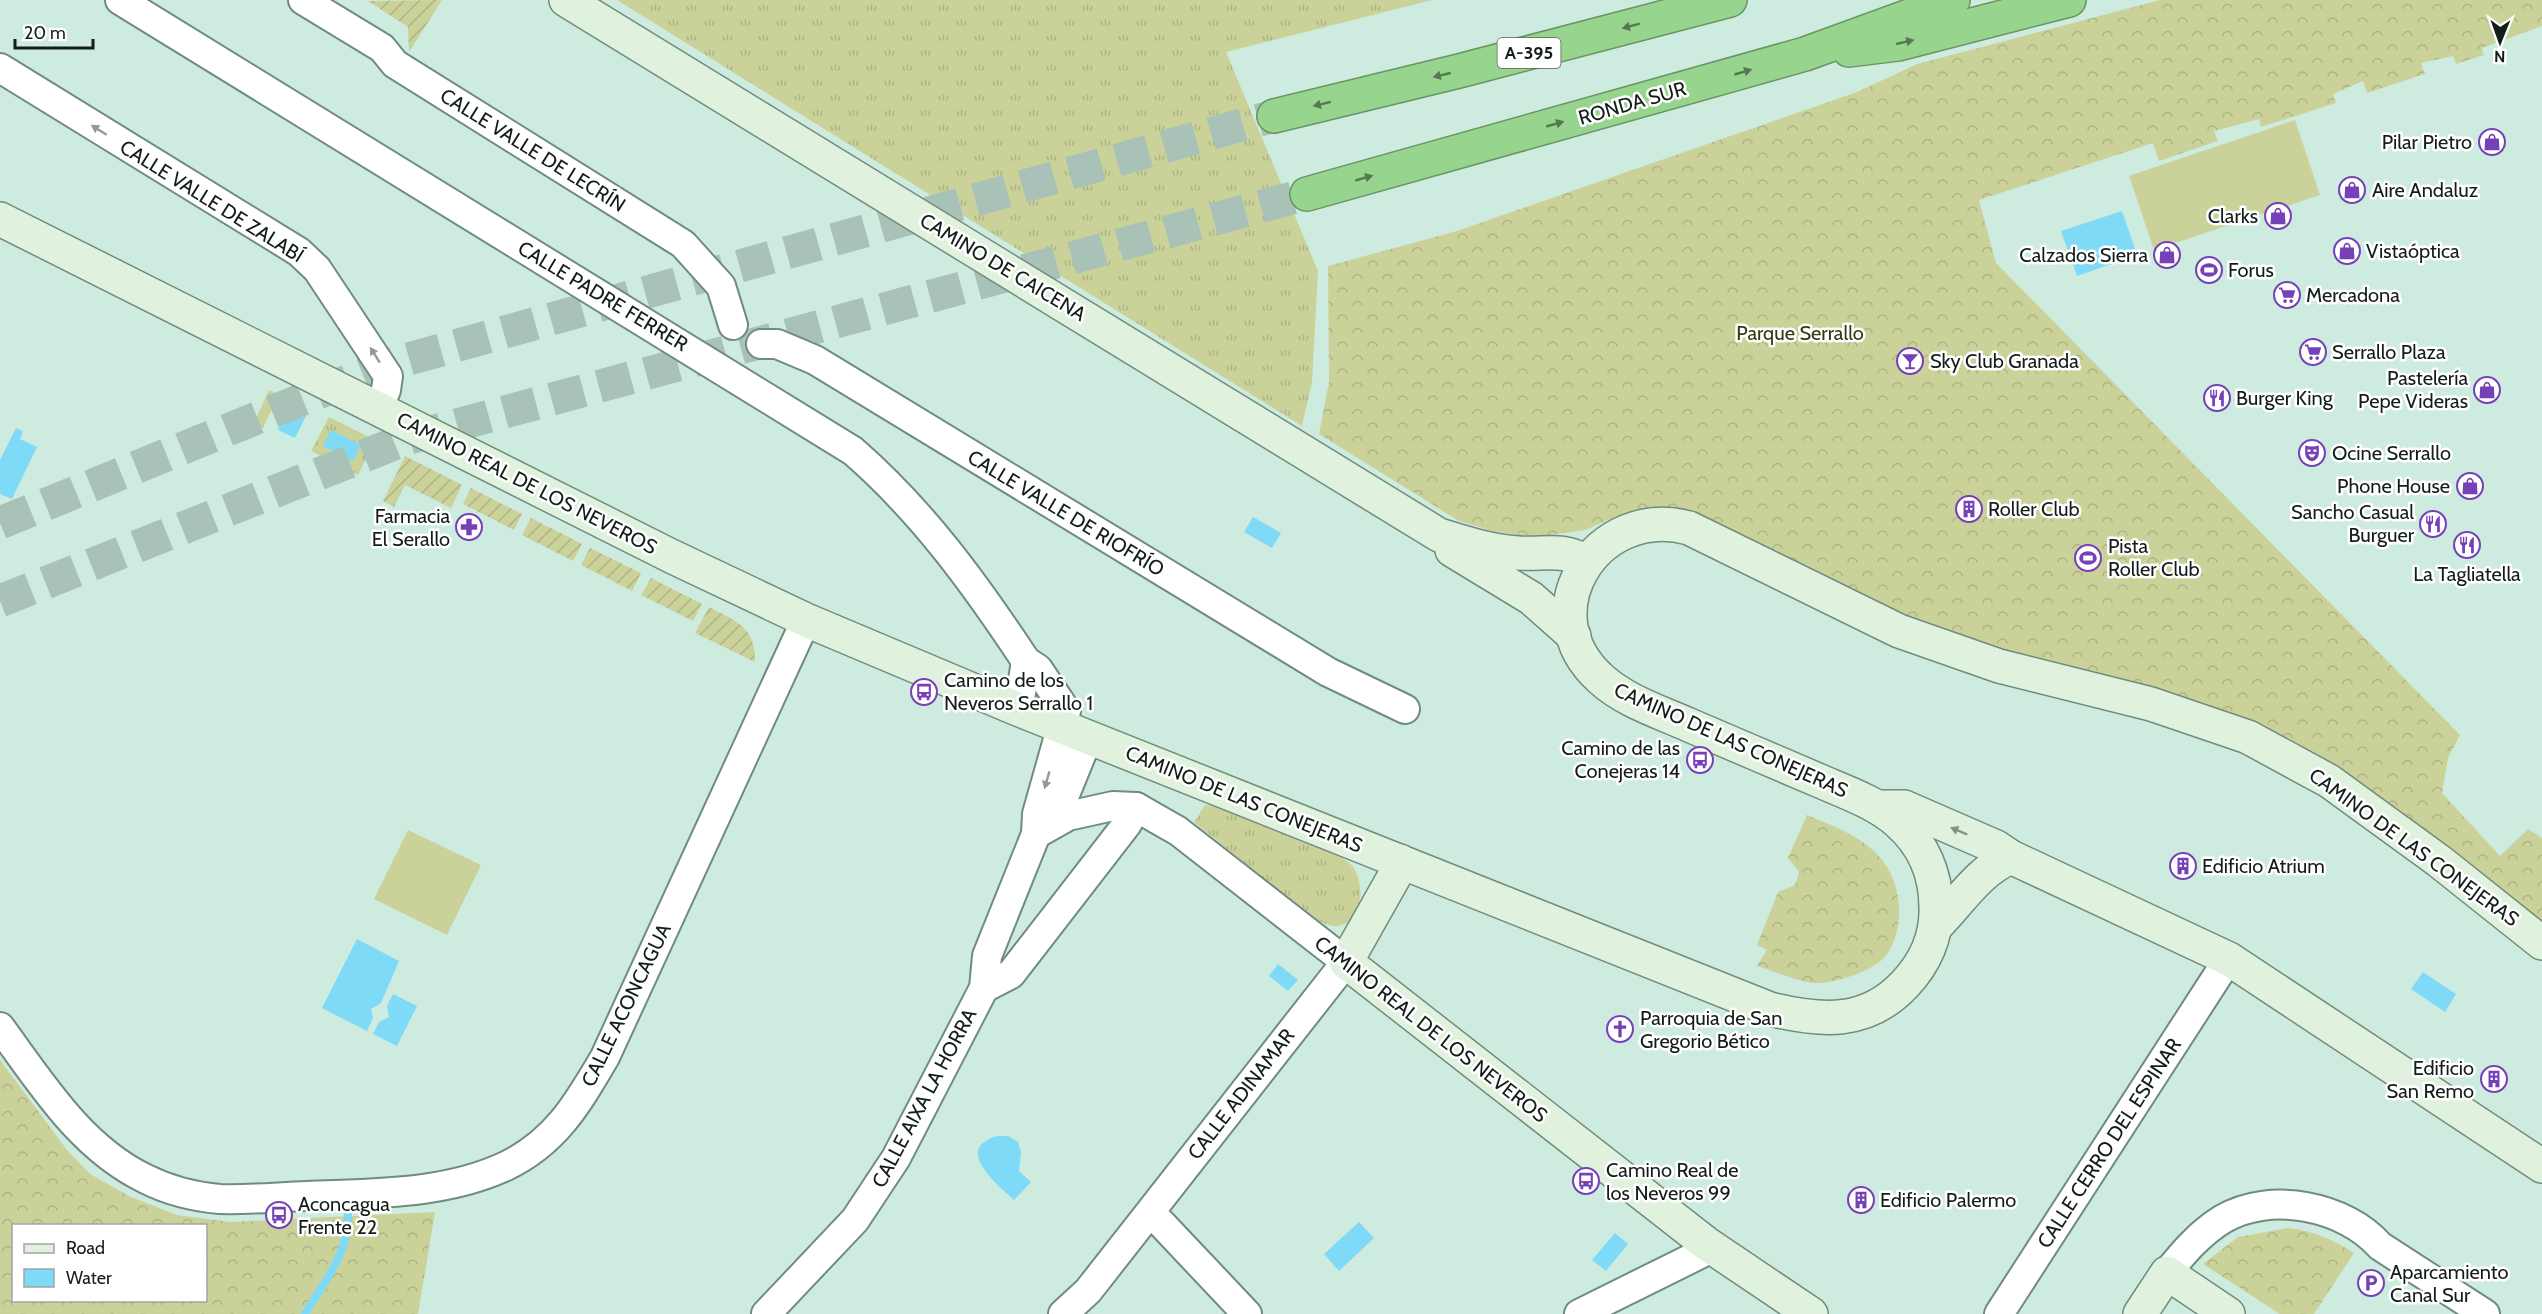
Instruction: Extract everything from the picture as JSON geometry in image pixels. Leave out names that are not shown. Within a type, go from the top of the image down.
[{"type":"highway","name":"A-395","points":[[1274,116],[1459,71],[1696,5],[1730,0]]},
{"type":"highway","name":"RONDA SUR","points":[[1307,194],[1805,54],[1953,0]]},
{"type":"highway","points":[[1805,54],[1898,44],[2069,0]]},
{"type":"street","name":"CALLE PADRE FERRER","points":[[120,0],[710,360],[853,451],[890,483],[957,561],[1026,661],[1038,669],[1057,693],[1075,732]]},
{"type":"street","name":"CALLE VALLE DE LECRÍN","points":[[303,0],[382,48],[395,64],[683,244],[721,286],[733,325]]},
{"type":"street","name":"CAMINO DE CAICENA","points":[[566,0],[1439,535],[1479,547],[1519,578],[1571,600]]},
{"type":"street","name":"CALLE VALLE DE ZALABÍ","points":[[0,69],[299,252],[317,269],[388,376],[386,390],[378,408]]},
{"type":"street","name":"CAMINO REAL DE LOS NEVEROS","points":[[0,219],[662,552],[806,620],[1075,732]]},
{"type":"street","points":[[710,360],[733,325],[761,344],[741,380]]},
{"type":"street","name":"CALLE VALLE DE RIOFRÍO","points":[[761,344],[777,344],[815,360],[1328,672],[1406,709]]},
{"type":"street","name":"CAMINO DE LAS CONEJERAS","points":[[1075,732],[1770,1009],[1815,1018],[1852,1015],[1888,999],[1906,983],[1921,964],[1935,927],[1935,884],[1926,858],[1909,833],[1898,821],[1876,807],[1615,690],[1591,670],[1574,636],[1571,600],[1577,580],[1587,562],[1602,544],[1631,528],[1653,523],[1683,527],[1715,539],[1824,596],[1899,631],[1999,666],[2151,704],[2248,737],[2329,781],[2439,861],[2542,943]]},
{"type":"street","name":"CAMINO DE CAICENA","points":[[1519,578],[1570,553],[1587,562]]},
{"type":"street","points":[[1519,578],[1574,636]]},
{"type":"street","name":"CALLE ACONCAGUA","points":[[0,1027],[56,1104],[97,1148],[145,1179],[180,1192],[219,1199],[421,1190],[468,1180],[507,1165],[541,1143],[568,1119],[605,1057],[806,620]]},
{"type":"street","points":[[1015,708],[1021,693],[1026,661]]},
{"type":"street","name":"CALLE AIXA LA HORRA","points":[[766,1314],[855,1220],[896,1158],[984,987],[987,956],[1044,829],[1075,732]]},
{"type":"street","points":[[1044,829],[1068,816],[1113,806],[1136,807]]},
{"type":"street","name":"CAMINO REAL DE LOS NEVEROS","points":[[1136,807],[1178,831],[1707,1244],[1811,1314]]},
{"type":"street","name":"CALLE AIXA LA HORRA","points":[[984,987],[1011,974],[1127,824],[1136,807]]},
{"type":"street","points":[[1876,807],[1904,807],[1996,847],[2011,857],[2229,959],[2542,1166]]},
{"type":"street","points":[[1935,927],[1979,877],[1997,863],[2011,857]]},
{"type":"street","name":"CALLE ADINAMAR","points":[[1063,1314],[1088,1291],[1346,962],[1394,877],[1400,861]]},
{"type":"street","name":"CALLE CERRO DEL ESPINAR","points":[[1999,1314],[2220,972]]},
{"type":"street","points":[[2140,1314],[2167,1273],[2198,1237],[2224,1218],[2255,1208],[2288,1206],[2319,1209],[2370,1234],[2380,1246],[2484,1314]]},
{"type":"street","points":[[1161,1223],[1247,1314]]},
{"type":"street","points":[[1579,1314],[1700,1254],[1707,1244]]},
{"type":"street","points":[[2167,1273],[2228,1314]]},
{"type":"green space","points":[[442,0],[409,52],[408,27],[368,1]]},
{"type":"green space","points":[[617,0],[1432,0],[1226,52],[1318,271],[1312,382],[1302,426]]},
{"type":"green space","name":"Parque Serrallo","points":[[2160,0],[2542,0],[2542,26],[2482,48],[2484,55],[2456,64],[2453,56],[2421,63],[2425,74],[2367,93],[2363,81],[2333,94],[2336,103],[2261,127],[2259,119],[2214,131],[2218,141],[2159,161],[2153,143],[1979,200],[1996,263],[2460,735],[2448,758],[2442,793],[2500,856],[2528,829],[2542,838],[2542,927],[2372,796],[2011,655],[1948,634],[1649,510],[1615,517],[1585,530],[1551,535],[1519,535],[1489,530],[1459,521],[1319,434],[1329,382],[1328,266],[1457,231],[1857,92],[1917,64]]},
{"type":"green space","points":[[2295,120],[2320,195],[2154,250],[2129,176]]},
{"type":"green space","points":[[269,390],[279,395],[263,428],[254,423]]},
{"type":"green space","points":[[329,417],[375,440],[358,475],[311,451]]},
{"type":"green space","points":[[405,456],[462,485],[451,508],[405,485],[394,507],[383,501]]},
{"type":"green space","points":[[471,488],[522,514],[514,530],[463,504]]},
{"type":"green space","points":[[531,518],[582,544],[573,561],[522,535]]},
{"type":"green space","points":[[590,548],[641,573],[632,591],[581,565]]},
{"type":"green space","points":[[651,578],[702,604],[693,621],[641,595]]},
{"type":"green space","points":[[709,607],[743,627],[752,641],[755,662],[695,633]]},
{"type":"green space","points":[[1205,805],[1220,807],[1287,831],[1320,845],[1348,862],[1354,869],[1360,889],[1357,911],[1343,924],[1333,926],[1315,920],[1194,822]]},
{"type":"green space","points":[[1807,815],[1854,836],[1878,855],[1892,877],[1899,902],[1894,941],[1883,959],[1857,974],[1819,983],[1797,979],[1757,966],[1767,950],[1757,945],[1778,892],[1795,885],[1799,872],[1788,858]]},
{"type":"green space","points":[[408,830],[481,865],[447,935],[374,899]]},
{"type":"green space","points":[[0,1060],[67,1150],[90,1174],[131,1197],[177,1215],[230,1222],[435,1212],[418,1314],[0,1314]]},
{"type":"green space","points":[[2288,1228],[2322,1236],[2354,1253],[2314,1314],[2280,1314],[2203,1264],[2238,1237]]},
{"type":"water","points":[[2122,211],[2137,255],[2077,276],[2061,231]]},
{"type":"water","points":[[283,402],[307,414],[295,438],[278,430],[284,417],[277,414]]},
{"type":"water","points":[[16,428],[23,431],[20,439],[37,447],[12,499],[0,494],[0,460]]},
{"type":"water","points":[[331,430],[361,445],[353,461],[323,446]]},
{"type":"water","points":[[1253,517],[1281,533],[1272,548],[1244,532]]},
{"type":"water","points":[[357,939],[399,961],[381,1003],[371,1009],[373,1018],[367,1031],[322,1008]]},
{"type":"water","points":[[1278,964],[1298,980],[1288,991],[1269,976]]},
{"type":"water","points":[[2423,972],[2456,994],[2445,1012],[2411,989]]},
{"type":"water","points":[[393,994],[417,1006],[397,1046],[373,1034],[379,1022],[389,1017],[387,1006]]},
{"type":"water","points":[[997,1136],[1008,1136],[1018,1142],[1021,1152],[1019,1171],[1031,1182],[1014,1200],[990,1177],[979,1158],[979,1150],[984,1142]]},
{"type":"water","points":[[1359,1222],[1374,1238],[1339,1271],[1324,1254]]},
{"type":"water","points":[[1615,1233],[1628,1244],[1606,1271],[1592,1260]]},
{"type":"waterway","points":[[305,1314],[340,1254],[345,1241],[348,1215]]},
{"type":"tunnel","points":[[0,523],[384,366],[1274,116]]},
{"type":"tunnel","points":[[0,601],[409,438],[1307,194]]},
{"type":"place","name":"Pilar Pietro","points":[[2492,142]]},
{"type":"place","name":"Aire Andaluz","points":[[2352,190]]},
{"type":"place","name":"Clarks","points":[[2278,216]]},
{"type":"place","name":"Vistaóptica","points":[[2347,251]]},
{"type":"place","name":"Calzados Sierra","points":[[2167,255]]},
{"type":"place","name":"Forus","points":[[2209,270]]},
{"type":"place","name":"Mercadona","points":[[2287,295]]},
{"type":"place","name":"Serrallo Plaza","points":[[2313,352]]},
{"type":"place","name":"Sky Club Granada","points":[[1910,361]]},
{"type":"place","name":"Pastelería Pepe Videras","points":[[2487,390]]},
{"type":"place","name":"Burger King","points":[[2217,398]]},
{"type":"place","name":"Ocine Serrallo","points":[[2312,453]]},
{"type":"place","name":"Phone House","points":[[2470,486]]},
{"type":"place","name":"Roller Club","points":[[1969,509]]},
{"type":"place","name":"Sancho Casual Burguer","points":[[2433,524]]},
{"type":"place","name":"Farmacia El Serallo","points":[[469,527]]},
{"type":"place","name":"La Tagliatella","points":[[2467,545]]},
{"type":"place","name":"Pista Roller Club","points":[[2088,558]]},
{"type":"place","name":"Camino de los Neveros Serrallo 1","points":[[924,692]]},
{"type":"place","name":"Camino de las Conejeras 14","points":[[1700,760]]},
{"type":"place","name":"Edificio Atrium","points":[[2183,866]]},
{"type":"place","name":"Parroquia de San Gregorio Bético","points":[[1620,1029]]},
{"type":"place","name":"Edificio San Remo","points":[[2494,1079]]},
{"type":"place","name":"Camino Real de los Neveros 99","points":[[1586,1181]]},
{"type":"place","name":"Edificio Palermo","points":[[1861,1200]]},
{"type":"place","name":"Aconcagua Frente 22","points":[[279,1215]]},
{"type":"place","name":"Aparcamiento Canal Sur","points":[[2371,1283]]}]
